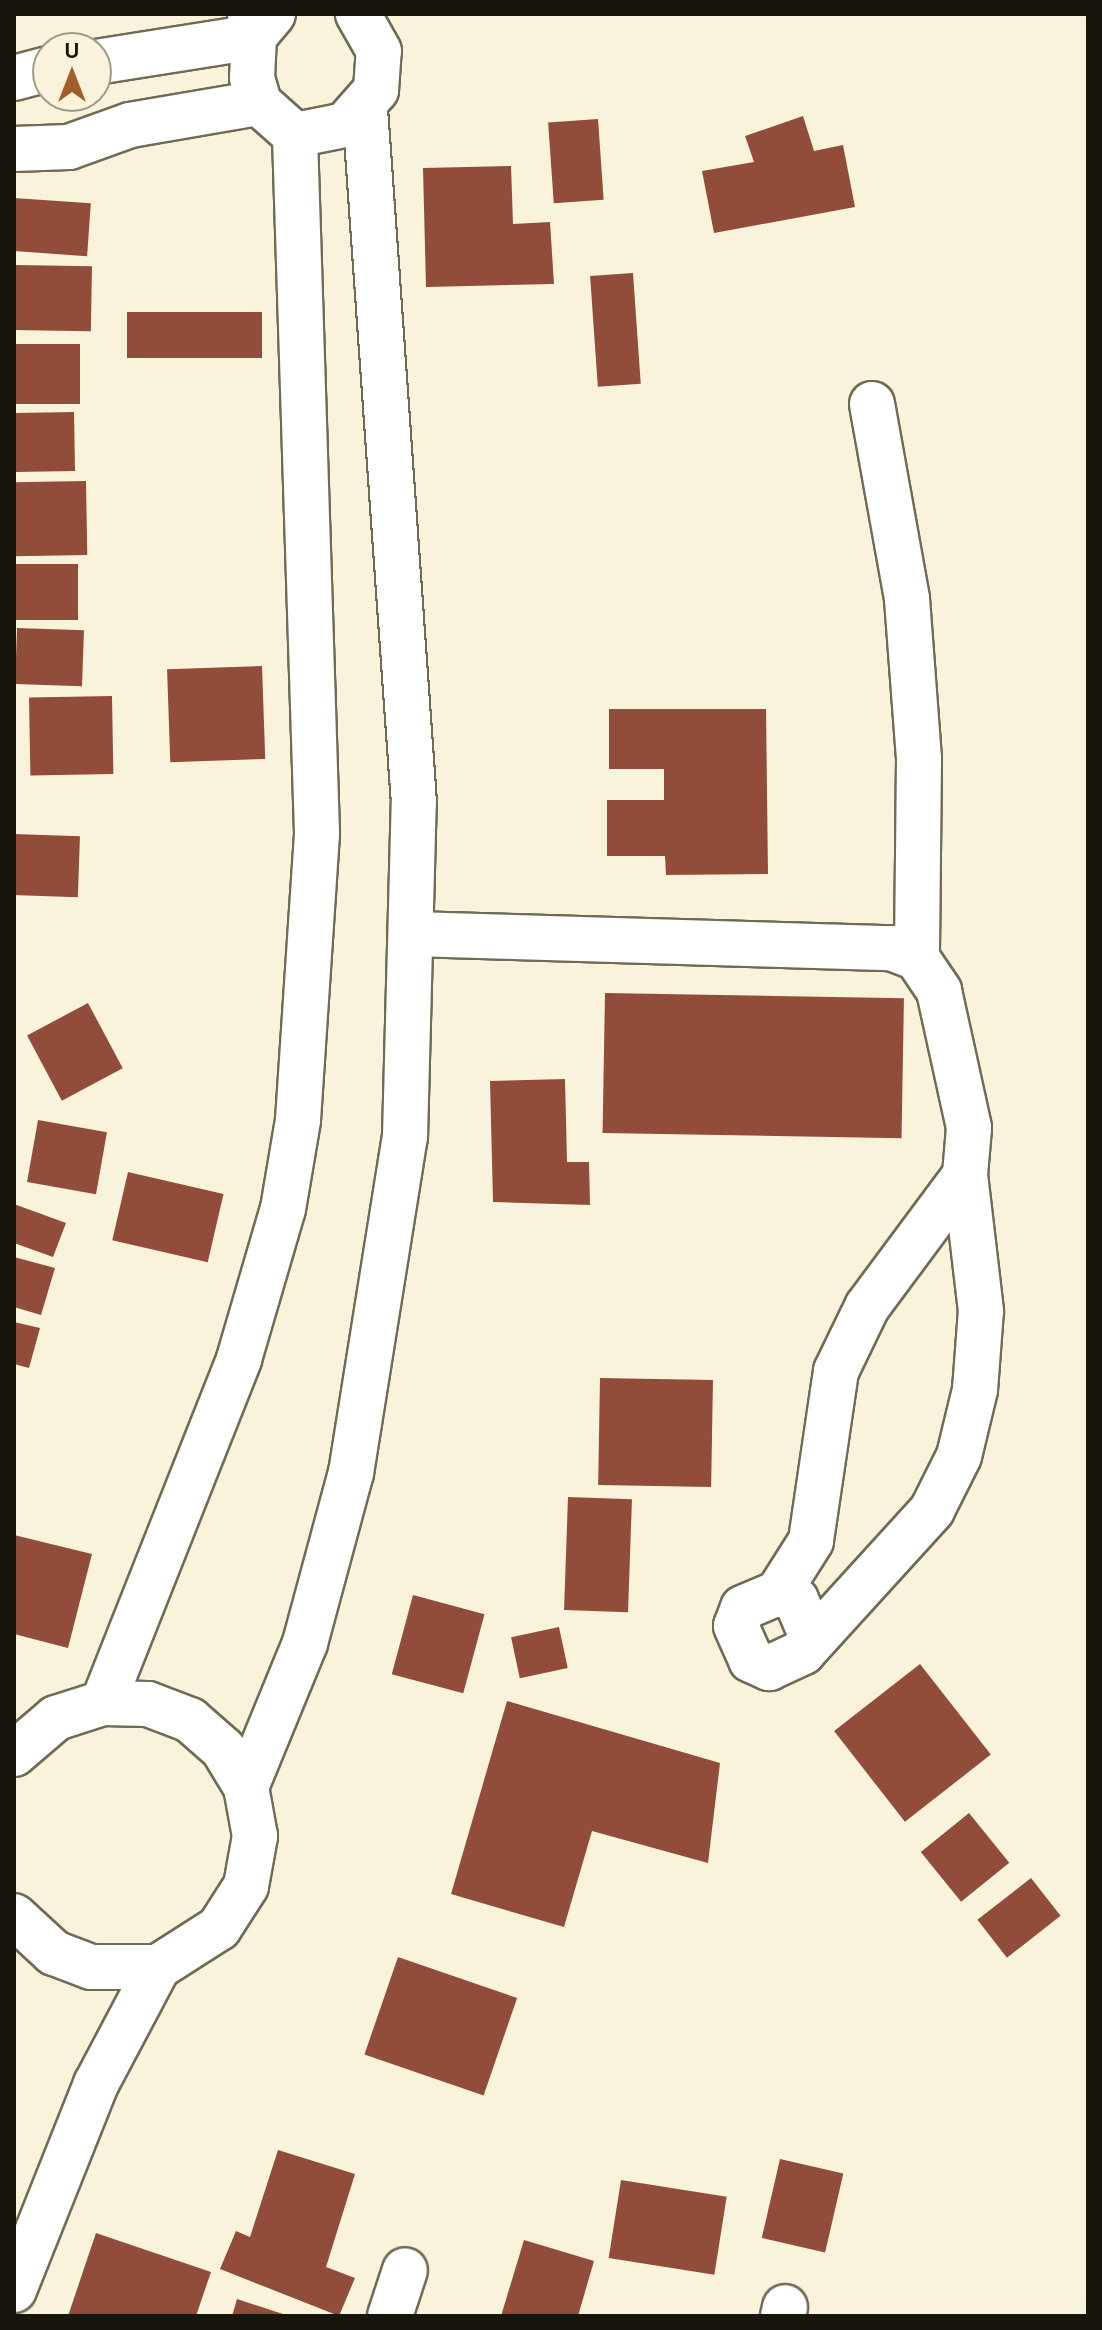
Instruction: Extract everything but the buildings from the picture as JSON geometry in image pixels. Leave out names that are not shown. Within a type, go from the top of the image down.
[{"type":"street","points":[[295,135],[345,125],[365,110],[376,90],[379,51],[358,14]]},
{"type":"street","points":[[103,1703],[239,1359],[283,1209],[298,1120],[317,833],[295,135],[259,103],[259,22],[112,58]]},
{"type":"street","points":[[14,149],[69,147],[130,125],[259,103]]},
{"type":"street","points":[[246,1787],[305,1643],[374,1364],[405,1137],[413,934],[414,803],[365,110]]},
{"type":"street","points":[[872,404],[907,599],[919,759],[917,958],[942,1006],[969,1128],[965,1175],[981,1311],[967,1430],[932,1510],[803,1652],[769,1668],[739,1645],[743,1608],[778,1593],[811,1541],[826,1407],[847,1341],[965,1175]]},
{"type":"street","points":[[413,934],[891,948],[917,958]]},
{"type":"street","points":[[811,1541],[867,1582]]},
{"type":"street","points":[[778,1593],[808,1616],[803,1652]]},
{"type":"street","points":[[14,2290],[96,2084],[158,1967],[219,1928],[246,1886],[255,1836],[246,1787],[223,1749],[190,1720],[148,1704],[103,1703],[56,1718],[15,1749]]},
{"type":"street","points":[[17,1931],[91,1967],[158,1967]]},
{"type":"street","points":[[390,2316],[405,2270]]}]
